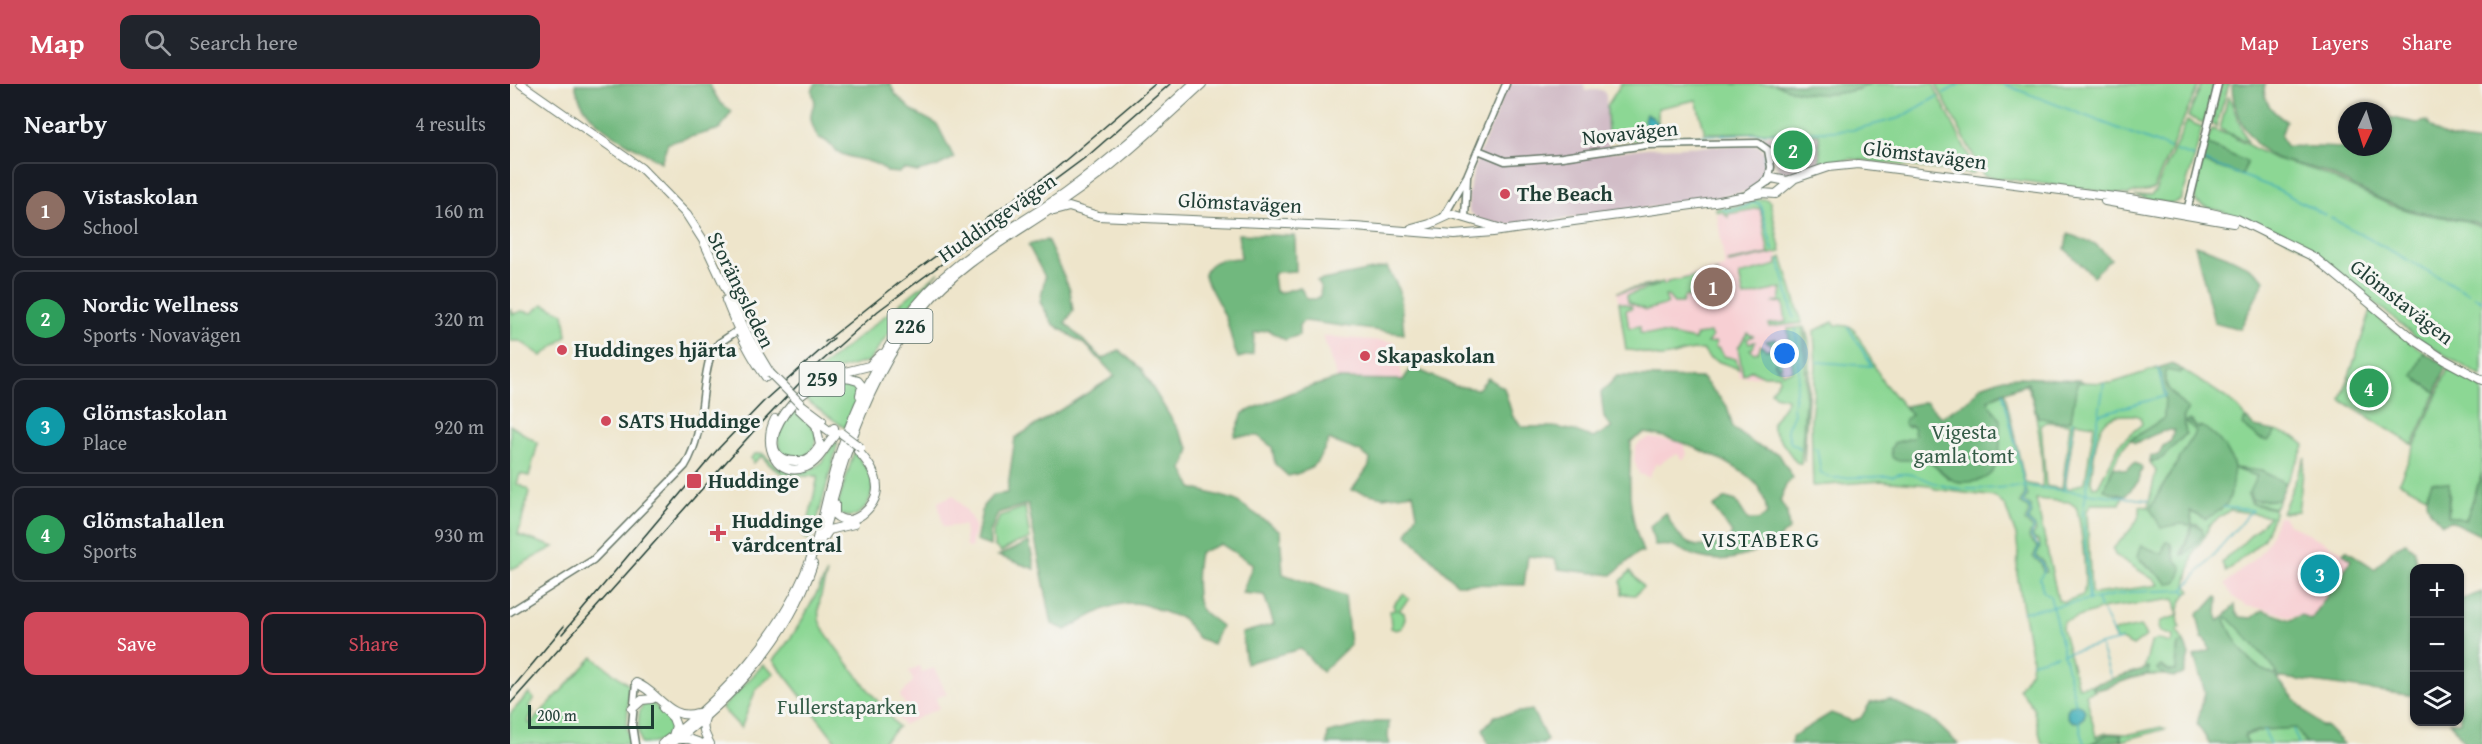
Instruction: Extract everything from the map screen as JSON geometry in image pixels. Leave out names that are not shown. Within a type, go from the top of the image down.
[{"type":"main road","name":"Storängsleden","points":[[521,84],[641,168],[687,215],[703,240],[756,363],[801,407],[860,450]]},
{"type":"main road","name":"Huddingevägen","points":[[662,744],[674,740],[742,679],[784,626],[807,581],[822,540],[838,483],[870,396],[884,367],[919,313],[945,283],[1042,216],[1120,151],[1193,84]]},
{"type":"main road","name":"Huddingevägen","points":[[704,713],[748,664],[791,601],[810,562],[838,458],[850,428],[879,364],[907,318],[923,298],[951,271],[1004,231],[1066,196],[1134,146],[1202,84]]},
{"type":"main road","name":"Glömstavägen","points":[[1042,216],[1065,207],[1098,216],[1459,234],[1515,229],[1714,202],[1747,195],[1776,194],[1796,179],[1828,167],[1851,164],[2051,189],[2186,212],[2269,234],[2320,261],[2413,339],[2482,380]]},
{"type":"main road","points":[[1778,179],[1781,189]]},
{"type":"main road","name":"Glömstavägen","points":[[1747,195],[1767,182],[1778,179],[1796,179]]},
{"type":"main road","points":[[1767,182],[1770,193]]},
{"type":"main road","points":[[1066,196],[1079,210]]},
{"type":"main road","name":"Glömstavägen","points":[[1400,230],[1422,227],[1452,214],[1498,228],[1515,229]]},
{"type":"main road","points":[[1444,217],[1442,226],[1447,233]]},
{"type":"main road","points":[[1459,234],[1464,227],[1465,218]]},
{"type":"main road","name":"259","points":[[835,433],[815,461],[799,468],[782,465],[770,451],[768,443],[773,421],[790,398],[827,377],[869,366],[892,343]]},
{"type":"main road","points":[[835,433],[820,445],[810,458],[802,461],[783,458],[774,445],[774,433],[784,413],[794,401],[812,388],[837,378],[850,378],[858,381],[862,390],[850,428]]},
{"type":"main road","points":[[801,407],[816,425],[820,445]]},
{"type":"main road","points":[[822,540],[829,530],[857,524],[879,504],[882,490],[876,466],[860,450]]},
{"type":"main road","name":"259","points":[[838,483],[835,515],[847,520],[858,518],[874,502],[877,490],[872,468],[860,450]]},
{"type":"main road","points":[[636,683],[643,686],[675,713],[687,716],[704,713],[703,730],[710,744]]},
{"type":"main road","points":[[636,683],[673,718],[676,726],[674,740],[689,739],[703,744]]},
{"type":"main road","points":[[632,709],[642,700],[652,699]]},
{"type":"street","points":[[1444,217],[1467,176],[1506,84]]},
{"type":"street","points":[[2186,212],[2218,84]]},
{"type":"street","name":"Novavägen","points":[[1478,150],[1505,161],[1646,146],[1758,143],[1768,150],[1771,167],[1778,179]]},
{"type":"street","points":[[1767,182],[1771,167]]},
{"type":"street","points":[[1465,218],[1467,176]]},
{"type":"street","points":[[510,612],[593,560],[685,466],[694,451],[699,434],[711,354],[719,343],[741,328]]},
{"type":"street","points":[[635,744],[632,709],[636,683]]},
{"type":"shaded area","points":[[1508,84],[1584,84],[1585,91],[1597,89],[1604,91],[1609,153],[1644,148],[1757,145],[1766,153],[1767,171],[1765,171],[1762,182],[1753,190],[1700,201],[1511,226],[1487,222],[1475,217],[1469,211],[1468,195],[1475,165]]},
{"type":"shaded area","points":[[1819,134],[1820,167],[1787,177],[1780,176],[1773,149],[1763,139],[1763,136]]},
{"type":"shaded area","points":[[1763,204],[1797,331],[1799,371],[1791,399],[1775,395],[1771,391],[1779,380],[1778,375],[1739,377],[1737,365],[1702,348],[1626,350],[1617,292],[1725,267],[1717,214]]},
{"type":"shaded area","points":[[1323,336],[1395,342],[1403,380],[1337,379]]},
{"type":"shaded area","points":[[1649,438],[1682,442],[1687,454],[1684,459],[1681,459],[1678,454],[1658,465],[1656,463],[1649,477],[1639,474],[1634,460],[1635,448],[1640,442]]},
{"type":"shaded area","points":[[953,495],[967,511],[975,526],[971,548],[966,547],[964,525],[943,527],[938,502]]},
{"type":"shaded area","points":[[2278,517],[2283,517],[2289,524],[2340,550],[2351,560],[2311,620],[2301,615],[2290,617],[2266,609],[2246,606],[2233,597],[2225,584],[2259,555],[2268,542]]},
{"type":"shaded area","points":[[919,666],[922,672],[934,668],[947,694],[936,698],[939,708],[903,725],[895,714],[906,706],[900,696],[913,681],[909,671]]},
{"type":"green space","points":[[575,84],[709,84],[720,103],[732,111],[720,129],[668,143],[661,162],[621,140],[597,122],[580,99]]},
{"type":"green space","points":[[815,84],[890,84],[896,95],[914,112],[937,124],[954,158],[936,167],[917,172],[904,169],[899,173],[887,172],[877,165],[839,152],[825,140],[818,138],[811,120],[815,102],[812,91]]},
{"type":"green space","points":[[1621,84],[1775,84],[1797,91],[1858,90],[1869,84],[1933,84],[1976,170],[1972,174],[1853,159],[1820,163],[1819,134],[1807,135],[1804,132],[1705,133],[1696,100],[1658,108],[1658,124],[1666,132],[1668,140],[1608,140],[1607,106]]},
{"type":"green space","points":[[1775,84],[1869,84],[1847,92],[1822,94],[1798,91]]},
{"type":"green space","points":[[1936,84],[2199,84],[2154,188],[2129,195],[1984,176]]},
{"type":"green space","points":[[2202,84],[2214,84],[2204,123],[2188,117]]},
{"type":"green space","points":[[2222,84],[2229,84],[2216,127],[2211,124]]},
{"type":"green space","points":[[2232,84],[2265,84],[2266,101],[2286,121],[2281,136],[2286,146],[2338,148],[2338,156],[2392,156],[2392,118],[2417,123],[2427,121],[2431,127],[2444,136],[2482,143],[2482,225],[2403,208],[2322,171],[2268,154],[2250,136],[2240,120]]},
{"type":"green space","points":[[2229,97],[2247,142],[2220,129]]},
{"type":"green space","points":[[2187,121],[2202,127],[2181,200],[2171,204],[2135,196],[2151,195],[2155,191]]},
{"type":"green space","points":[[2212,129],[2229,135],[2273,158],[2317,171],[2390,205],[2416,213],[2466,221],[2482,227],[2482,377],[2418,339],[2317,254],[2248,219],[2196,202],[2195,196],[2202,162],[2241,175],[2247,164],[2206,144]]},
{"type":"green space","points":[[2206,144],[2247,162],[2242,175],[2202,162]]},
{"type":"green space","points":[[1757,199],[1766,199],[1770,202],[1781,252],[1729,263],[1769,254],[1760,208],[1728,214],[1728,217],[1723,212],[1716,211],[1716,208],[1744,205]]},
{"type":"green space","points":[[1238,234],[1295,236],[1296,271],[1277,272],[1273,275],[1275,291],[1279,293],[1300,287],[1307,299],[1316,299],[1320,296],[1321,288],[1317,281],[1387,267],[1400,291],[1404,334],[1304,321],[1299,325],[1299,335],[1285,340],[1268,330],[1254,333],[1253,354],[1238,358],[1225,316],[1204,274],[1215,262],[1241,258]]},
{"type":"green space","points":[[2068,234],[2095,244],[2111,259],[2093,276],[2065,249]]},
{"type":"green space","points":[[1047,240],[1070,290],[1073,311],[1065,323],[1103,359],[1119,350],[1141,369],[1190,449],[1183,469],[1192,488],[1235,500],[1280,531],[1283,574],[1345,596],[1350,645],[1322,672],[1301,649],[1246,663],[1242,633],[1274,624],[1264,595],[1242,593],[1253,564],[1221,544],[1199,553],[1197,566],[1196,583],[1199,606],[1221,626],[1213,644],[1198,638],[1182,618],[1141,604],[1112,606],[1066,630],[1052,624],[1028,504],[998,513],[990,533],[990,546],[976,541],[983,506],[993,495],[1007,493],[1015,438],[1115,376],[1087,346],[1053,324],[1040,302],[1045,277],[1028,245]]},
{"type":"green space","points":[[2195,245],[2232,258],[2265,280],[2240,329],[2214,322]]},
{"type":"green space","points":[[1782,257],[1802,323],[1769,327],[1769,324],[1786,322],[1783,302],[1772,303],[1780,301],[1782,288],[1744,297],[1739,275],[1777,265],[1777,260]]},
{"type":"green space","points":[[939,272],[905,310],[869,361],[808,378]]},
{"type":"green space","points":[[1717,272],[1706,289],[1693,301],[1688,296],[1684,297],[1682,303],[1674,303],[1668,296],[1665,296],[1668,304],[1646,310],[1628,302],[1627,295],[1660,285],[1617,292],[1663,282],[1663,285],[1667,282]]},
{"type":"green space","points":[[1619,302],[1632,308],[1626,310],[1629,328],[1640,326],[1640,333],[1665,334],[1695,340],[1696,335],[1710,333],[1712,337],[1707,343],[1716,342],[1715,348],[1718,348],[1724,356],[1736,359],[1739,369],[1709,358],[1703,350],[1691,350],[1659,357],[1626,350]]},
{"type":"green space","points":[[543,304],[564,313],[567,336],[542,356],[520,341],[510,341],[510,308],[513,314],[522,311],[532,313]]},
{"type":"green space","points":[[2371,310],[2388,326],[2424,352],[2417,367],[2418,381],[2436,392],[2413,445],[2341,400]]},
{"type":"green space","points":[[1833,322],[1836,325],[1849,326],[1854,329],[1884,383],[1911,415],[1908,427],[1913,425],[1915,436],[1894,443],[1891,449],[1894,459],[1927,460],[1948,478],[1959,482],[1981,480],[1998,462],[2000,424],[1998,416],[1988,403],[1990,398],[2005,392],[2025,483],[2042,487],[2041,450],[2033,402],[2025,385],[2018,387],[2029,383],[2037,416],[2058,422],[2071,420],[2077,382],[2112,383],[2158,368],[2165,396],[2164,418],[2131,439],[2119,455],[2105,490],[2123,497],[2120,504],[2091,504],[2087,511],[2091,592],[2094,594],[2159,585],[2115,555],[2113,549],[2135,523],[2140,506],[2148,507],[2156,471],[2150,462],[2162,458],[2186,434],[2183,416],[2188,410],[2166,387],[2164,371],[2180,373],[2183,370],[2226,398],[2241,411],[2246,418],[2244,420],[2254,434],[2260,438],[2268,441],[2276,431],[2295,437],[2305,445],[2286,483],[2261,471],[2237,470],[2257,476],[2258,501],[2279,500],[2275,508],[2253,503],[2247,493],[2252,504],[2273,509],[2275,513],[2263,540],[2226,572],[2222,563],[2226,557],[2270,516],[2230,510],[2209,525],[2206,535],[2194,551],[2186,585],[2191,591],[2184,598],[2180,607],[2178,618],[2180,628],[2177,631],[2184,642],[2177,648],[2176,671],[2159,671],[2165,675],[2148,675],[2149,667],[2144,669],[2151,643],[2157,639],[2172,642],[2173,636],[2161,632],[2159,626],[2161,621],[2178,616],[2175,599],[2106,608],[2063,622],[2062,628],[2078,687],[2095,684],[2093,687],[2095,691],[2086,694],[2096,737],[2106,733],[2131,734],[2161,727],[2165,729],[2121,741],[2121,735],[2112,734],[2090,744],[2042,744],[2033,707],[2019,689],[2031,670],[2032,660],[2017,574],[2016,535],[2005,506],[1995,497],[1935,489],[1929,485],[1881,481],[1813,486],[1811,419],[1816,367],[1814,331]],"holes":[[[2119,415],[2140,417],[2142,424],[2121,442],[2098,486],[2093,487],[2091,481],[2099,432],[2106,421]],[[2192,421],[2197,428],[2200,426],[2217,438],[2230,455],[2234,468],[2201,517],[2189,511],[2192,519],[2190,525],[2157,520],[2150,508],[2197,430],[2186,422]],[[2047,422],[2070,424],[2062,489],[2046,486],[2041,425]],[[2075,422],[2094,425],[2085,482],[2069,489],[2066,487]],[[2025,486],[2028,496],[2023,501],[2030,505],[2032,514],[2028,520],[2035,527],[2036,531],[2032,537],[2039,542],[2040,548],[2036,556],[2043,561],[2046,572],[2043,572],[2041,563],[2033,557],[2038,548],[2029,538],[2030,533],[2034,530],[2025,521],[2029,513],[2028,508],[2020,503],[2025,494]],[[2036,499],[2069,502],[2076,507],[2083,551],[2085,578],[2083,595],[2064,602],[2058,600]],[[2197,524],[2202,528],[2203,535],[2184,555],[2181,553],[2191,527]],[[2165,543],[2172,544],[2175,559],[2168,583],[2140,560],[2162,554]]]},
{"type":"green space","points":[[1803,327],[1806,380],[1801,464],[1796,462],[1773,430],[1772,423],[1787,401],[1787,398],[1775,395],[1771,391],[1779,380],[1779,375],[1762,375],[1751,370],[1743,375],[1738,348],[1747,333],[1753,336],[1747,339],[1749,343],[1755,342],[1753,348],[1750,349],[1754,353],[1758,352],[1761,345],[1766,350],[1770,350],[1772,344],[1766,341],[1776,339],[1781,367],[1778,367],[1775,362],[1774,365],[1782,370],[1782,373],[1793,371],[1788,329]]},
{"type":"green space","points":[[1805,327],[1809,341],[1810,368],[1804,462],[1808,379]]},
{"type":"green space","points":[[2424,352],[2446,366],[2436,392],[2413,376]]},
{"type":"green space","points":[[2171,364],[2183,370],[2180,373],[2166,370],[2165,381],[2188,410],[2183,416],[2186,434],[2162,458],[2150,462],[2151,456],[2159,454],[2163,446],[2171,441],[2174,430],[2159,433],[2135,443],[2130,440],[2164,418],[2165,396],[2158,368]]},
{"type":"green space","points":[[1412,367],[1455,386],[1478,389],[1488,378],[1504,388],[1513,417],[1523,427],[1559,428],[1593,438],[1612,428],[1604,418],[1601,393],[1617,376],[1702,378],[1727,406],[1733,428],[1756,445],[1779,454],[1793,478],[1786,485],[1780,501],[1787,512],[1789,530],[1759,550],[1724,560],[1699,557],[1675,547],[1655,546],[1650,526],[1666,513],[1677,533],[1690,544],[1698,546],[1717,544],[1729,539],[1732,533],[1713,507],[1726,498],[1736,501],[1748,520],[1758,520],[1767,514],[1764,497],[1758,486],[1734,467],[1703,451],[1670,439],[1644,433],[1631,441],[1630,471],[1630,498],[1634,523],[1643,552],[1639,552],[1612,575],[1558,569],[1555,559],[1528,556],[1524,585],[1457,584],[1407,534],[1417,514],[1413,493],[1383,497],[1352,490],[1369,466],[1370,459],[1361,452],[1329,440],[1314,465],[1304,472],[1288,476],[1275,464],[1272,447],[1258,436],[1234,436],[1243,413],[1290,393],[1337,379],[1403,380]]},
{"type":"green space","points":[[2448,369],[2482,384],[2482,473],[2464,520],[2448,516],[2450,493],[2432,482],[2426,496],[2399,482]]},
{"type":"green space","name":"Vigesta gamla tomt","points":[[2004,378],[2084,382],[2077,383],[2071,420],[2058,422],[2038,417],[2028,383],[1988,400],[2000,420],[1999,450],[1995,468],[1984,479],[1954,481],[1927,460],[1896,460],[1892,457],[1891,449],[1894,443],[1915,436],[1913,426],[1906,426],[1904,423],[1905,419],[1911,415],[1905,406],[1926,402],[1941,417],[1969,400],[1981,386]]},
{"type":"green space","points":[[844,380],[854,382],[859,387],[845,428],[802,397],[829,384]]},
{"type":"green space","points":[[791,409],[806,420],[815,431],[815,444],[802,459],[785,455],[779,443],[781,426]]},
{"type":"green space","points":[[2246,418],[2255,427],[2275,431],[2274,435],[2268,441],[2259,438],[2242,425]]},
{"type":"green space","points":[[2189,420],[2197,428],[2203,427],[2208,431],[2226,450],[2234,468],[2231,494],[2222,509],[2205,519],[2190,511],[2192,523],[2190,525],[2180,524],[2161,528],[2150,508],[2196,431],[2186,422]]},
{"type":"green space","points":[[510,425],[538,443],[529,476],[520,474],[517,484],[528,489],[529,493],[518,535],[554,547],[510,570]]},
{"type":"green space","points":[[834,443],[838,443],[812,540],[805,538],[800,528],[807,528],[818,476],[786,475],[774,469],[762,456],[753,463],[751,458],[755,454],[762,453],[776,466],[797,473],[812,469],[821,463]]},
{"type":"green space","points":[[854,452],[869,473],[872,488],[865,508],[854,516],[847,516],[839,514],[837,507]]},
{"type":"green space","points":[[2305,457],[2298,511],[2282,513]]},
{"type":"green space","points":[[2135,463],[2141,466],[2142,470],[2139,474],[2139,481],[2125,496],[2104,490],[2114,467],[2126,470]]},
{"type":"green space","points":[[2234,468],[2261,471],[2286,483],[2279,500],[2252,500],[2249,492],[2257,476]]},
{"type":"green space","points":[[2482,473],[2482,536],[2451,521],[2442,524],[2432,514],[2428,505],[2427,500],[2432,482],[2449,483],[2448,516],[2466,520]]},
{"type":"green space","points":[[1025,507],[1030,539],[1014,544],[1001,552],[994,546],[993,532],[1000,516]]},
{"type":"green space","points":[[2193,524],[2202,528],[2203,535],[2188,552],[2182,555]]},
{"type":"green space","points":[[2166,541],[2169,541],[2176,561],[2182,566],[2177,582],[2168,583],[2138,557],[2141,545],[2162,554]]},
{"type":"green space","points":[[1029,542],[1035,569],[998,556]]},
{"type":"green space","points":[[2406,543],[2414,550],[2416,564],[2410,564],[2410,695],[2276,677],[2304,710],[2321,726],[2326,726],[2344,744],[2306,744],[2296,728],[2263,730],[2246,734],[2244,736],[2249,744],[2210,744],[2197,724],[2205,692],[2194,656],[2210,650],[2206,640],[2202,638],[2197,614],[2216,597],[2218,598],[2217,617],[2219,621],[2235,605],[2236,613],[2240,617],[2252,618],[2263,610],[2290,620],[2301,615],[2311,620],[2351,560],[2343,553],[2346,550],[2375,569],[2393,549]],"holes":[[[2227,617],[2278,675],[2252,662],[2234,637],[2225,620]]]},
{"type":"green space","points":[[1630,571],[1643,587],[1635,595],[1622,594],[1621,581]]},
{"type":"green space","name":"Fullerstaparken","points":[[827,573],[820,602],[819,619],[830,640],[898,727],[881,744],[838,744],[773,660],[796,629]]},
{"type":"green space","points":[[2482,592],[2482,744],[2466,744],[2453,726],[2464,726],[2464,599]]},
{"type":"green space","points":[[1403,594],[1409,599],[1399,610],[1404,613],[1405,618],[1402,628],[1396,630],[1391,628],[1390,611],[1395,610],[1393,605]]},
{"type":"green space","points":[[2227,616],[2271,664],[2278,675],[2259,668],[2245,655],[2225,620]]},
{"type":"green space","points":[[2140,626],[2146,636],[2133,646],[2121,640],[2116,641],[2112,632]]},
{"type":"green space","points":[[2184,642],[2189,655],[2184,673],[2177,676],[2163,674],[2157,669],[2161,666],[2169,671],[2176,671],[2178,644]]},
{"type":"green space","points":[[593,657],[629,685],[627,728],[631,744],[510,744],[510,714],[529,693],[534,699],[529,706],[533,711],[528,722],[530,724]]},
{"type":"green space","points":[[763,665],[774,673],[756,689],[741,728],[722,708]]},
{"type":"green space","points":[[2149,667],[2148,675],[2093,689],[2095,684]]},
{"type":"green space","points":[[1889,699],[1934,721],[1958,744],[1791,744],[1792,737],[1831,713],[1852,721],[1861,718],[1870,703]]},
{"type":"green space","points":[[651,702],[672,721],[674,727],[668,736],[660,741],[641,744],[639,717],[641,707],[644,703]]},
{"type":"green space","points":[[1532,710],[1547,740],[1543,744],[1488,744],[1483,729],[1495,716]]},
{"type":"green space","points":[[1376,722],[1389,722],[1390,744],[1327,744],[1328,733]]},
{"type":"green space","points":[[2297,728],[2306,744],[2249,744],[2244,736],[2263,730]]},
{"type":"green space","points":[[2108,734],[2121,734],[2121,741],[2090,744]]},
{"type":"water","points":[[1646,114],[1652,117],[1670,138],[1645,135],[1648,129],[1644,120]]},
{"type":"water","points":[[2076,704],[2082,707],[2085,713],[2082,719],[2076,722],[2070,719],[2067,713],[2070,707]]},
{"type":"waterway","points":[[1944,93],[1960,84]]},
{"type":"waterway","points":[[2003,84],[2169,148]]},
{"type":"waterway","points":[[1667,137],[1852,130],[1900,118],[1938,96]]},
{"type":"waterway","points":[[1604,137],[1659,137]]},
{"type":"waterway","points":[[2176,151],[2194,157]]},
{"type":"waterway","points":[[1764,154],[1765,165]]},
{"type":"waterway","points":[[2204,161],[2277,189],[2325,215]]},
{"type":"waterway","points":[[1722,209],[1730,210],[1754,202],[1760,204],[1773,250]]},
{"type":"waterway","points":[[2331,218],[2468,293]]},
{"type":"waterway","points":[[1779,259],[1794,318]]},
{"type":"waterway","points":[[2474,296],[2482,301]]},
{"type":"waterway","points":[[1818,362],[1872,366],[1848,327]]},
{"type":"waterway","points":[[1796,330],[1799,374],[1794,413],[1787,429],[1791,443],[1800,448]]},
{"type":"waterway","points":[[2100,414],[2165,396],[2158,368]]},
{"type":"waterway","points":[[2089,601],[2083,512],[2104,383]]},
{"type":"waterway","points":[[2003,393],[2025,486],[2148,500]]},
{"type":"waterway","points":[[2064,489],[2073,421]]},
{"type":"waterway","points":[[1813,448],[1817,449],[1821,474],[1833,478],[1905,474],[1962,489],[2025,486],[2026,495],[2022,503],[2029,507],[2031,513],[2027,521],[2034,527],[2031,537],[2039,547],[2035,557],[2042,562],[2044,571],[2040,578],[2043,591],[2050,596],[2076,705]]},
{"type":"waterway","points":[[2184,589],[2252,510],[2223,507]]},
{"type":"waterway","points":[[2023,612],[2131,592],[2184,590],[2187,593]]},
{"type":"waterway","points":[[2097,600],[2100,607]]},
{"type":"waterway","points":[[2103,612],[2116,640]]},
{"type":"waterway","points":[[2062,654],[2121,640]]},
{"type":"waterway","points":[[2100,645],[2111,678]]},
{"type":"waterway","points":[[2032,662],[2057,655]]},
{"type":"waterway","points":[[2079,721],[2084,744]]},
{"type":"waterway","points":[[2293,729],[2299,744]]},
{"type":"waterway","points":[[2264,730],[2271,744]]},
{"type":"railway","points":[[825,342],[900,282],[1054,170],[1155,84]]},
{"type":"railway","points":[[510,704],[752,433],[813,369],[878,311],[1090,154],[1170,84]]},
{"type":"railway","points":[[562,634],[718,449],[766,399],[834,338]]},
{"type":"railway","points":[[510,691],[564,626]]},
{"type":"place","name":"Nordic Wellness","points":[[1793,150]]},
{"type":"place","name":"The Beach","points":[[1505,194]]},
{"type":"place","name":"Vistaskolan","points":[[1713,287]]},
{"type":"place","name":"Huddinges hjärta","points":[[562,350]]},
{"type":"place","name":"Skapaskolan","points":[[1365,356]]},
{"type":"place","name":"Glömstahallen","points":[[2369,388]]},
{"type":"place","name":"SATS Huddinge","points":[[606,421]]},
{"type":"place","name":"Huddinge","points":[[694,481]]},
{"type":"place","name":"Huddinge vårdcentral","points":[[718,533]]},
{"type":"place","name":"Glömstaskolan","points":[[2320,574]]},
{"type":"district","name":"VISTABERG","points":[[1761,539]]}]
